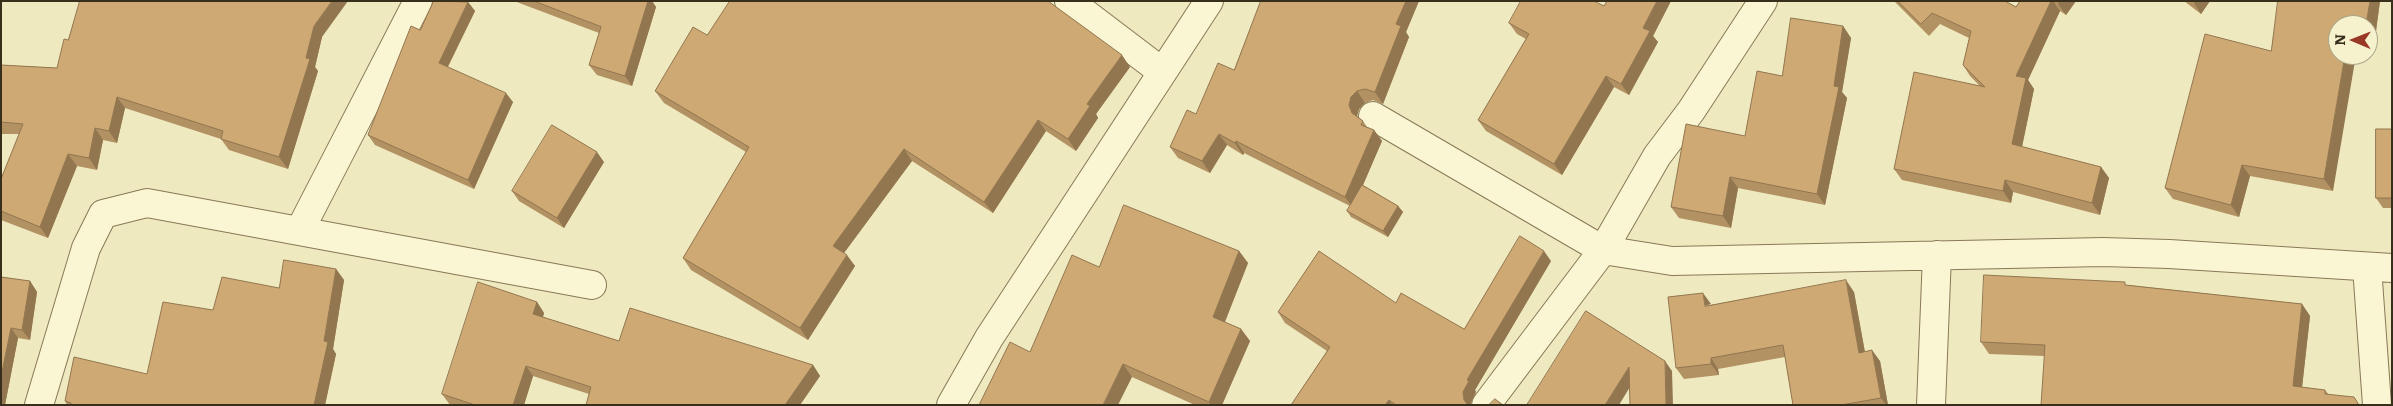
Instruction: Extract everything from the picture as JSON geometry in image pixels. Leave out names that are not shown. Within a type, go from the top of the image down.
[{"type":"street","points":[[300,230],[418,1]]},
{"type":"street","points":[[1069,1],[1162,71]]},
{"type":"street","points":[[951,405],[989,338],[1209,1]]},
{"type":"street","points":[[1486,405],[1603,250],[1657,156],[1691,112],[1763,1]]},
{"type":"street","points":[[1373,116],[1603,250],[1672,260],[2103,252],[2170,254],[2379,267],[2378,405]]},
{"type":"street","points":[[39,405],[86,248],[103,214],[147,203],[592,285]]},
{"type":"street","points":[[1931,405],[1937,255]]},
{"type":"building","points":[[80,1],[332,1],[314,26],[306,58],[310,59],[279,157],[221,139],[223,131],[117,97],[109,131],[95,128],[89,158],[68,154],[40,227],[1,211],[1,179],[23,124],[1,122],[1,65],[57,68],[64,39],[68,40]]},
{"type":"building","points":[[434,1],[468,2],[439,63],[506,93],[468,180],[368,135],[411,26],[420,30]]},
{"type":"building","points":[[534,1],[648,1],[625,76],[589,65],[601,27]]},
{"type":"building","points":[[730,1],[1048,1],[1122,55],[1087,104],[1090,106],[1068,139],[1038,120],[984,202],[904,149],[833,246],[847,255],[800,328],[683,258],[749,147],[655,91],[693,27],[707,35]]},
{"type":"building","points":[[1261,1],[1406,1],[1396,24],[1401,26],[1375,92],[1365,89],[1357,91],[1351,97],[1349,105],[1352,113],[1363,121],[1361,125],[1374,130],[1345,197],[1219,134],[1202,161],[1170,147],[1187,110],[1196,114],[1218,63],[1234,70]]},
{"type":"building","points":[[1521,1],[1594,1],[1604,6],[1607,1],[1657,1],[1643,28],[1650,31],[1621,84],[1606,76],[1554,164],[1478,120],[1529,34],[1509,23]]},
{"type":"building","points":[[1898,1],[2005,1],[2016,7],[2020,1],[2051,1],[2016,76],[2026,78],[2012,144],[2101,167],[2092,203],[2005,180],[2003,191],[1894,169],[1914,72],[1985,87],[1963,65],[1971,31],[1932,13],[1921,24]]},
{"type":"building","points":[[2278,1],[2370,1],[2368,15],[2328,15],[2328,65],[2343,65],[2324,179],[2242,165],[2231,205],[2165,188],[2205,34],[2271,51]]},
{"type":"building","points":[[1791,18],[1843,26],[1834,86],[1839,87],[1817,194],[1730,177],[1723,216],[1671,207],[1686,124],[1745,136],[1757,71],[1782,76]]},
{"type":"building","points":[[552,125],[597,152],[557,218],[512,191]]},
{"type":"building","points":[[2376,129],[2392,129],[2392,198],[2376,198]]},
{"type":"building","points":[[1362,185],[1398,206],[1383,231],[1347,211]]},
{"type":"building","points":[[1124,205],[1239,251],[1213,317],[1241,329],[1209,402],[1123,364],[1103,405],[979,405],[1010,342],[1030,352],[1072,255],[1099,267]]},
{"type":"building","points":[[1520,236],[1544,251],[1467,380],[1469,381],[1463,392],[1464,400],[1468,405],[1396,405],[1389,400],[1385,405],[1291,405],[1330,347],[1278,312],[1319,251],[1396,303],[1401,293],[1464,329]]},
{"type":"building","points":[[284,260],[336,269],[324,341],[328,342],[314,405],[71,405],[71,403],[65,401],[74,357],[147,374],[163,302],[213,310],[222,277],[279,288]]},
{"type":"building","points":[[1984,275],[2125,282],[2125,285],[2302,304],[2293,386],[2325,390],[2325,394],[2354,397],[2359,405],[2041,405],[2045,345],[1981,342]]},
{"type":"building","points":[[1,277],[30,281],[22,330],[11,328],[1,377]]},
{"type":"building","points":[[1846,280],[1859,353],[1872,350],[1881,398],[1841,405],[1793,405],[1783,345],[1711,358],[1711,364],[1676,368],[1668,297],[1703,293],[1705,306]]},
{"type":"building","points":[[478,282],[537,302],[533,314],[619,341],[630,308],[813,365],[785,405],[586,405],[591,387],[526,366],[513,405],[475,405],[442,394]]},
{"type":"building","points":[[1586,311],[1665,361],[1666,405],[1630,405],[1629,367],[1605,405],[1527,405]]},
{"type":"building","points":[[1495,399],[1503,405],[1489,405]]}]
